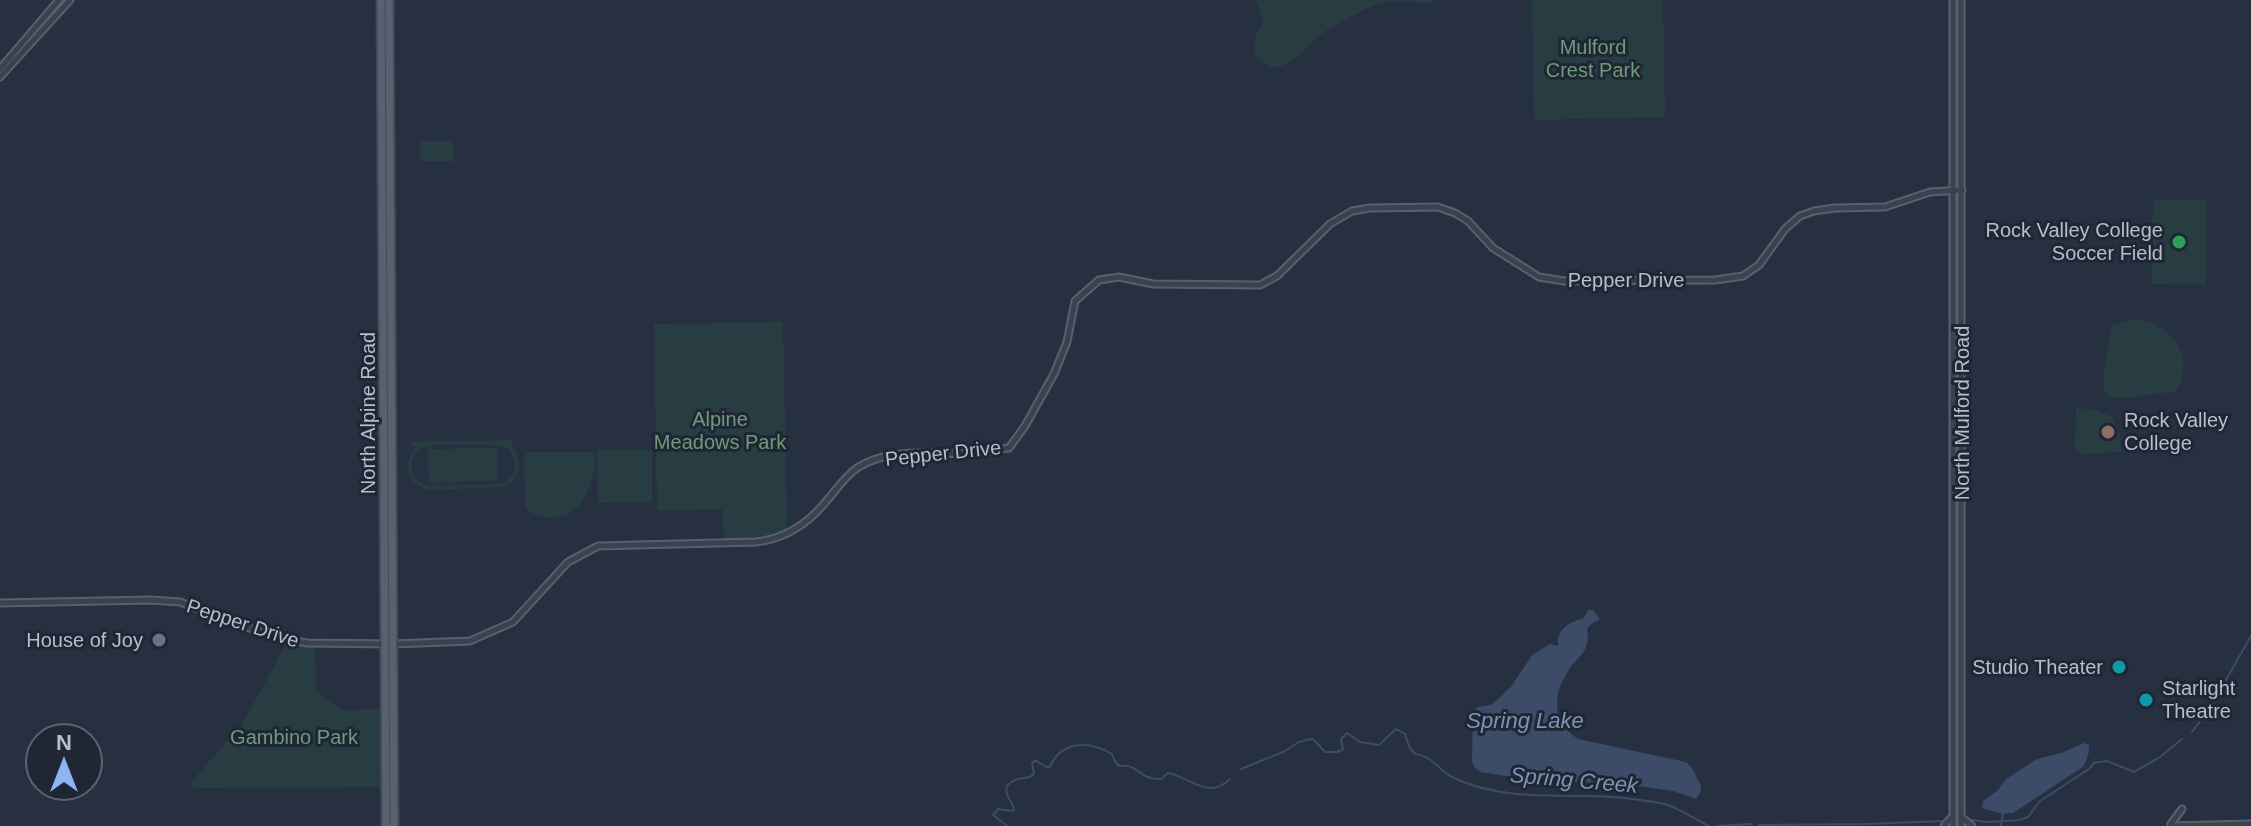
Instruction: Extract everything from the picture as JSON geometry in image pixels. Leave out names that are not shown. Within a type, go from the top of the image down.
[{"type":"main road","name":"North Alpine Road","points":[[381,0],[394,826]]},
{"type":"main road","name":"North Alpine Road","points":[[386,826],[389,0]]},
{"type":"street","points":[[0,69],[59,0]]},
{"type":"street","points":[[0,77],[70,0]]},
{"type":"street","name":"North Mulford Road","points":[[1953,0],[1953,826]]},
{"type":"street","name":"North Mulford Road","points":[[1961,0],[1961,826]]},
{"type":"street","name":"Pepper Drive","points":[[0,603],[180,602],[271,636],[307,643],[470,641],[513,622],[568,562],[598,546],[765,541],[798,528],[857,468],[904,454],[978,453],[1009,448],[1054,374],[1067,342],[1075,301],[1099,280],[1119,277],[1153,284],[1260,285],[1277,276],[1330,224],[1352,211],[1438,207],[1468,221],[1493,248],[1539,277],[1564,281],[1715,280],[1743,276],[1759,265],[1785,229],[1800,216],[1835,208],[1885,207],[1930,192],[1962,190]]},
{"type":"street","points":[[2170,826],[2182,809]]},
{"type":"street","points":[[1944,826],[1953,813]]},
{"type":"street","points":[[1961,817],[1972,826]]},
{"type":"street","points":[[2170,826],[2251,824]]},
{"type":"green space","points":[[1256,0],[1433,0],[1433,3],[1377,4],[1327,30],[1291,61],[1273,67],[1264,63],[1254,52],[1257,33],[1264,21]]},
{"type":"green space","name":"Mulford Crest Park","points":[[1532,0],[1663,0],[1665,117],[1534,120]]},
{"type":"green space","points":[[419,141],[453,141],[454,161],[420,161]]},
{"type":"green space","name":"Rock Valley College Soccer Field","points":[[2153,200],[2206,200],[2206,285],[2152,284]]},
{"type":"green space","points":[[2129,320],[2155,325],[2175,342],[2184,365],[2176,391],[2129,398],[2110,397],[2104,391],[2111,326]]},
{"type":"green space","name":"Alpine Meadows Park","points":[[783,322],[787,531],[758,539],[724,540],[722,509],[657,511],[654,324]]},
{"type":"green space","points":[[2076,408],[2097,410],[2112,417],[2120,435],[2121,452],[2080,454],[2075,447]]},
{"type":"green space","points":[[513,440],[510,445],[518,456],[518,473],[505,487],[428,490],[415,483],[409,473],[409,460],[416,447],[412,447],[412,442]],"holes":[[[495,445],[508,449],[515,461],[513,474],[500,484],[429,486],[418,480],[413,472],[414,456],[430,446]]]},
{"type":"green space","points":[[497,448],[497,481],[429,483],[428,449]]},
{"type":"green space","points":[[597,450],[652,450],[652,502],[598,503]]},
{"type":"green space","points":[[528,452],[593,452],[593,474],[578,507],[566,515],[543,517],[525,506],[524,457]]},
{"type":"green space","name":"Gambino Park","points":[[289,639],[300,646],[315,647],[316,688],[323,696],[343,710],[380,709],[382,787],[193,788],[192,781],[241,726]]},
{"type":"water","name":"Spring Lake","points":[[1588,610],[1593,610],[1600,619],[1589,626],[1585,649],[1560,688],[1557,706],[1563,724],[1578,739],[1686,762],[1701,785],[1696,799],[1673,791],[1638,786],[1519,778],[1481,772],[1475,768],[1472,761],[1473,712],[1496,701],[1511,687],[1532,655],[1550,644],[1558,646],[1561,631],[1584,618]]},
{"type":"water","points":[[2084,743],[2089,745],[2089,752],[2084,766],[2013,813],[2003,814],[1982,808],[1983,801],[1997,791],[2006,779],[2037,759]]},
{"type":"waterway","name":"Spring Creek","points":[[2192,732],[2210,708],[2251,636]]},
{"type":"waterway","name":"Spring Creek","points":[[1241,769],[1310,739],[1325,752],[1337,752],[1343,749],[1341,739],[1347,733],[1360,742],[1379,745],[1396,729],[1405,734],[1413,752],[1428,758],[1449,776],[1467,784],[1517,794],[1655,802],[1677,809],[1709,826]]},
{"type":"waterway","name":"Spring Creek","points":[[1965,819],[1987,822],[2020,820],[2028,817],[2040,801],[2094,763],[2107,761],[2134,772],[2182,739]]},
{"type":"waterway","name":"Spring Creek","points":[[1007,826],[993,815],[998,809],[1014,810],[1007,786],[1034,774],[1032,764],[1035,760],[1050,767],[1061,752],[1077,746],[1103,750],[1112,754],[1119,766],[1131,767],[1153,779],[1161,779],[1168,773],[1206,788],[1214,788],[1230,779]]},
{"type":"waterway","name":"Spring Creek","points":[[2001,825],[2003,814]]},
{"type":"waterway","name":"Spring Creek","points":[[1759,825],[1945,821]]},
{"type":"waterway","name":"Spring Creek","points":[[1717,826],[1752,824]]},
{"type":"place","name":"Rock Valley College Soccer Field","points":[[2179,242]]},
{"type":"place","name":"Rock Valley College","points":[[2108,432]]},
{"type":"place","name":"House of Joy","points":[[159,640]]},
{"type":"place","name":"Studio Theater","points":[[2119,667]]},
{"type":"place","name":"Starlight Theatre","points":[[2146,700]]}]
